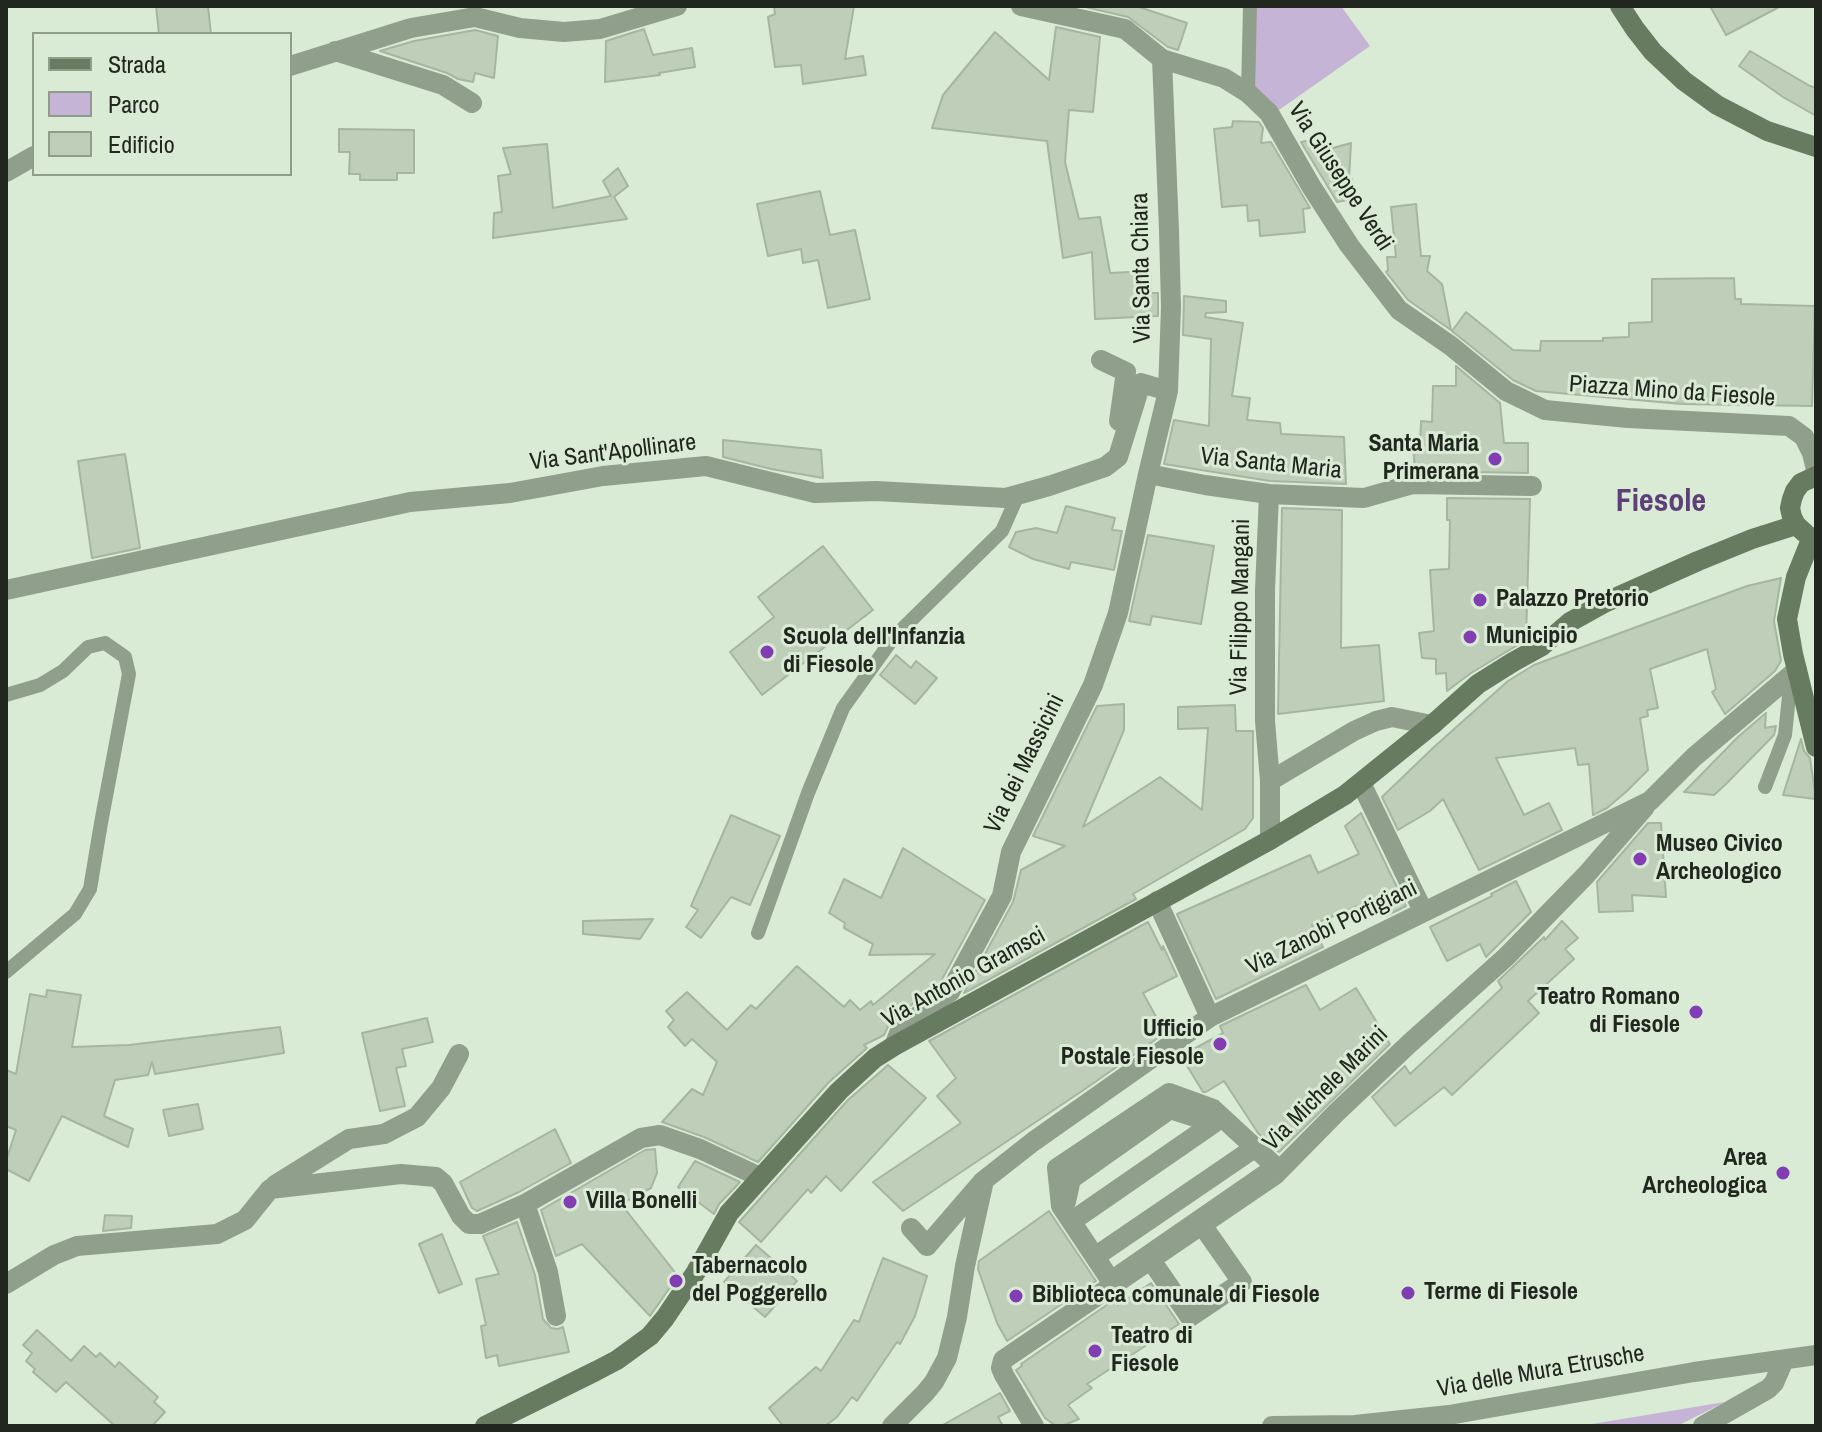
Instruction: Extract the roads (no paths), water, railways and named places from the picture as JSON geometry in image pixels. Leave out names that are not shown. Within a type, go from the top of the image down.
[{"type":"main road","points":[[1620,6],[1653,52],[1684,81],[1717,105],[1767,131],[1816,147]]},
{"type":"main road","name":"Piazza Mino da Fiesole","points":[[1808,533],[1790,508],[1795,491],[1816,473]]},
{"type":"main road","points":[[1808,533],[1787,619],[1816,747]]},
{"type":"main road","name":"Via Antonio Gramsci","points":[[485,1426],[596,1371],[635,1348],[658,1328],[726,1217],[839,1091],[875,1058],[1270,840],[1361,783],[1478,684],[1531,653],[1570,622],[1606,602],[1752,539],[1808,533]]},
{"type":"street","points":[[292,65],[411,28],[475,17],[520,28],[564,32],[600,29],[677,6]]},
{"type":"street","name":"Via Giuseppe Verdi","points":[[1021,6],[1125,29],[1162,59],[1224,78],[1248,93],[1269,113],[1349,245],[1399,310],[1451,346],[1506,391],[1545,410]]},
{"type":"street","points":[[335,51],[443,85],[472,103]]},
{"type":"street","name":"Via Santa Chiara","points":[[1148,474],[1168,391],[1171,307],[1162,59]]},
{"type":"street","points":[[6,172],[32,157]]},
{"type":"street","points":[[1101,360],[1126,372],[1116,444],[1118,457]]},
{"type":"street","points":[[1118,457],[1141,383],[1168,391]]},
{"type":"street","name":"Piazza Mino da Fiesole","points":[[1545,410],[1628,418],[1789,426],[1804,437],[1812,453],[1816,473]]},
{"type":"street","name":"Via Sant'Apollinare","points":[[6,590],[410,502],[510,493],[603,476],[706,466],[815,493],[876,491],[1006,498],[1105,467],[1118,457]]},
{"type":"street","name":"Via Santa Maria","points":[[1148,474],[1269,494],[1364,498],[1413,484],[1532,486]]},
{"type":"street","name":"Via dei Massicini","points":[[894,1046],[900,1031],[907,1024],[950,992],[1002,896],[1011,852],[1093,685],[1118,613],[1148,474]]},
{"type":"street","name":"Via Filippo Mangani","points":[[1269,494],[1265,721],[1270,781],[1270,840]]},
{"type":"street","name":"Via Zanobi Portigiani","points":[[911,1228],[927,1246],[983,1181],[1034,1141],[1210,1017],[1650,801],[1694,757],[1799,678]]},
{"type":"street","points":[[1270,781],[1376,721],[1392,717],[1432,725]]},
{"type":"street","points":[[1361,783],[1423,911]]},
{"type":"street","name":"Via Michele Marini","points":[[1034,1426],[1001,1368],[1003,1360],[1276,1171],[1399,1052],[1506,957],[1586,875],[1650,801]]},
{"type":"street","points":[[1157,901],[1210,1017]]},
{"type":"street","points":[[6,1284],[54,1255],[77,1246],[217,1234],[245,1220],[270,1189],[349,1139],[384,1134],[417,1117],[441,1088],[459,1054]]},
{"type":"street","points":[[1169,1093],[1213,1109],[1276,1171],[1111,1281],[1061,1206],[1057,1168],[1169,1093]]},
{"type":"street","points":[[1119,1282],[1065,1200],[1071,1179],[1170,1109],[1214,1123],[1276,1171]]},
{"type":"street","points":[[1075,1219],[1214,1123]]},
{"type":"street","points":[[270,1189],[401,1174],[436,1177],[443,1183],[461,1216],[469,1224],[480,1224],[525,1204],[641,1138],[660,1135],[700,1149],[760,1177]]},
{"type":"street","points":[[1099,1254],[1250,1151]]},
{"type":"street","points":[[892,1426],[925,1393],[947,1358],[983,1181]]},
{"type":"street","points":[[525,1204],[548,1272],[556,1316]]},
{"type":"street","points":[[1151,1260],[1190,1317],[1242,1282],[1202,1225]]},
{"type":"street","name":"Via delle Mura Etrusche","points":[[1272,1426],[1352,1425],[1449,1415],[1694,1372],[1816,1355]]},
{"type":"street","points":[[1703,1426],[1768,1389],[1784,1360]]},
{"type":"lane","points":[[1248,93],[1250,6]]},
{"type":"lane","points":[[758,933],[808,793],[843,708],[894,637],[1002,531],[1018,495]]},
{"type":"lane","points":[[6,695],[40,685],[63,671],[88,647],[105,643],[125,657],[129,674],[90,889],[75,914],[6,972]]},
{"type":"lane","points":[[1765,787],[1785,735],[1789,696],[1799,678]]},
{"type":"place","name":"Santa Maria Primerana","points":[[1495,459]]},
{"type":"place","name":"Palazzo Pretorio","points":[[1480,600]]},
{"type":"place","name":"Municipio","points":[[1470,637]]},
{"type":"place","name":"Scuola dell'Infanzia di Fiesole","points":[[767,652]]},
{"type":"place","name":"Museo Civico Archeologico","points":[[1640,859]]},
{"type":"place","name":"Teatro Romano di Fiesole","points":[[1696,1012]]},
{"type":"place","name":"Ufficio Postale Fiesole","points":[[1220,1044]]},
{"type":"place","name":"Area Archeologica","points":[[1783,1173]]},
{"type":"place","name":"Villa Bonelli","points":[[570,1202]]},
{"type":"place","name":"Tabernacolo del Poggerello","points":[[676,1281]]},
{"type":"place","name":"Terme di Fiesole","points":[[1408,1293]]},
{"type":"place","name":"Biblioteca comunale di Fiesole","points":[[1016,1296]]},
{"type":"place","name":"Teatro di Fiesole","points":[[1095,1351]]},
{"type":"district","name":"Fiesole","points":[[1661,502]]}]
